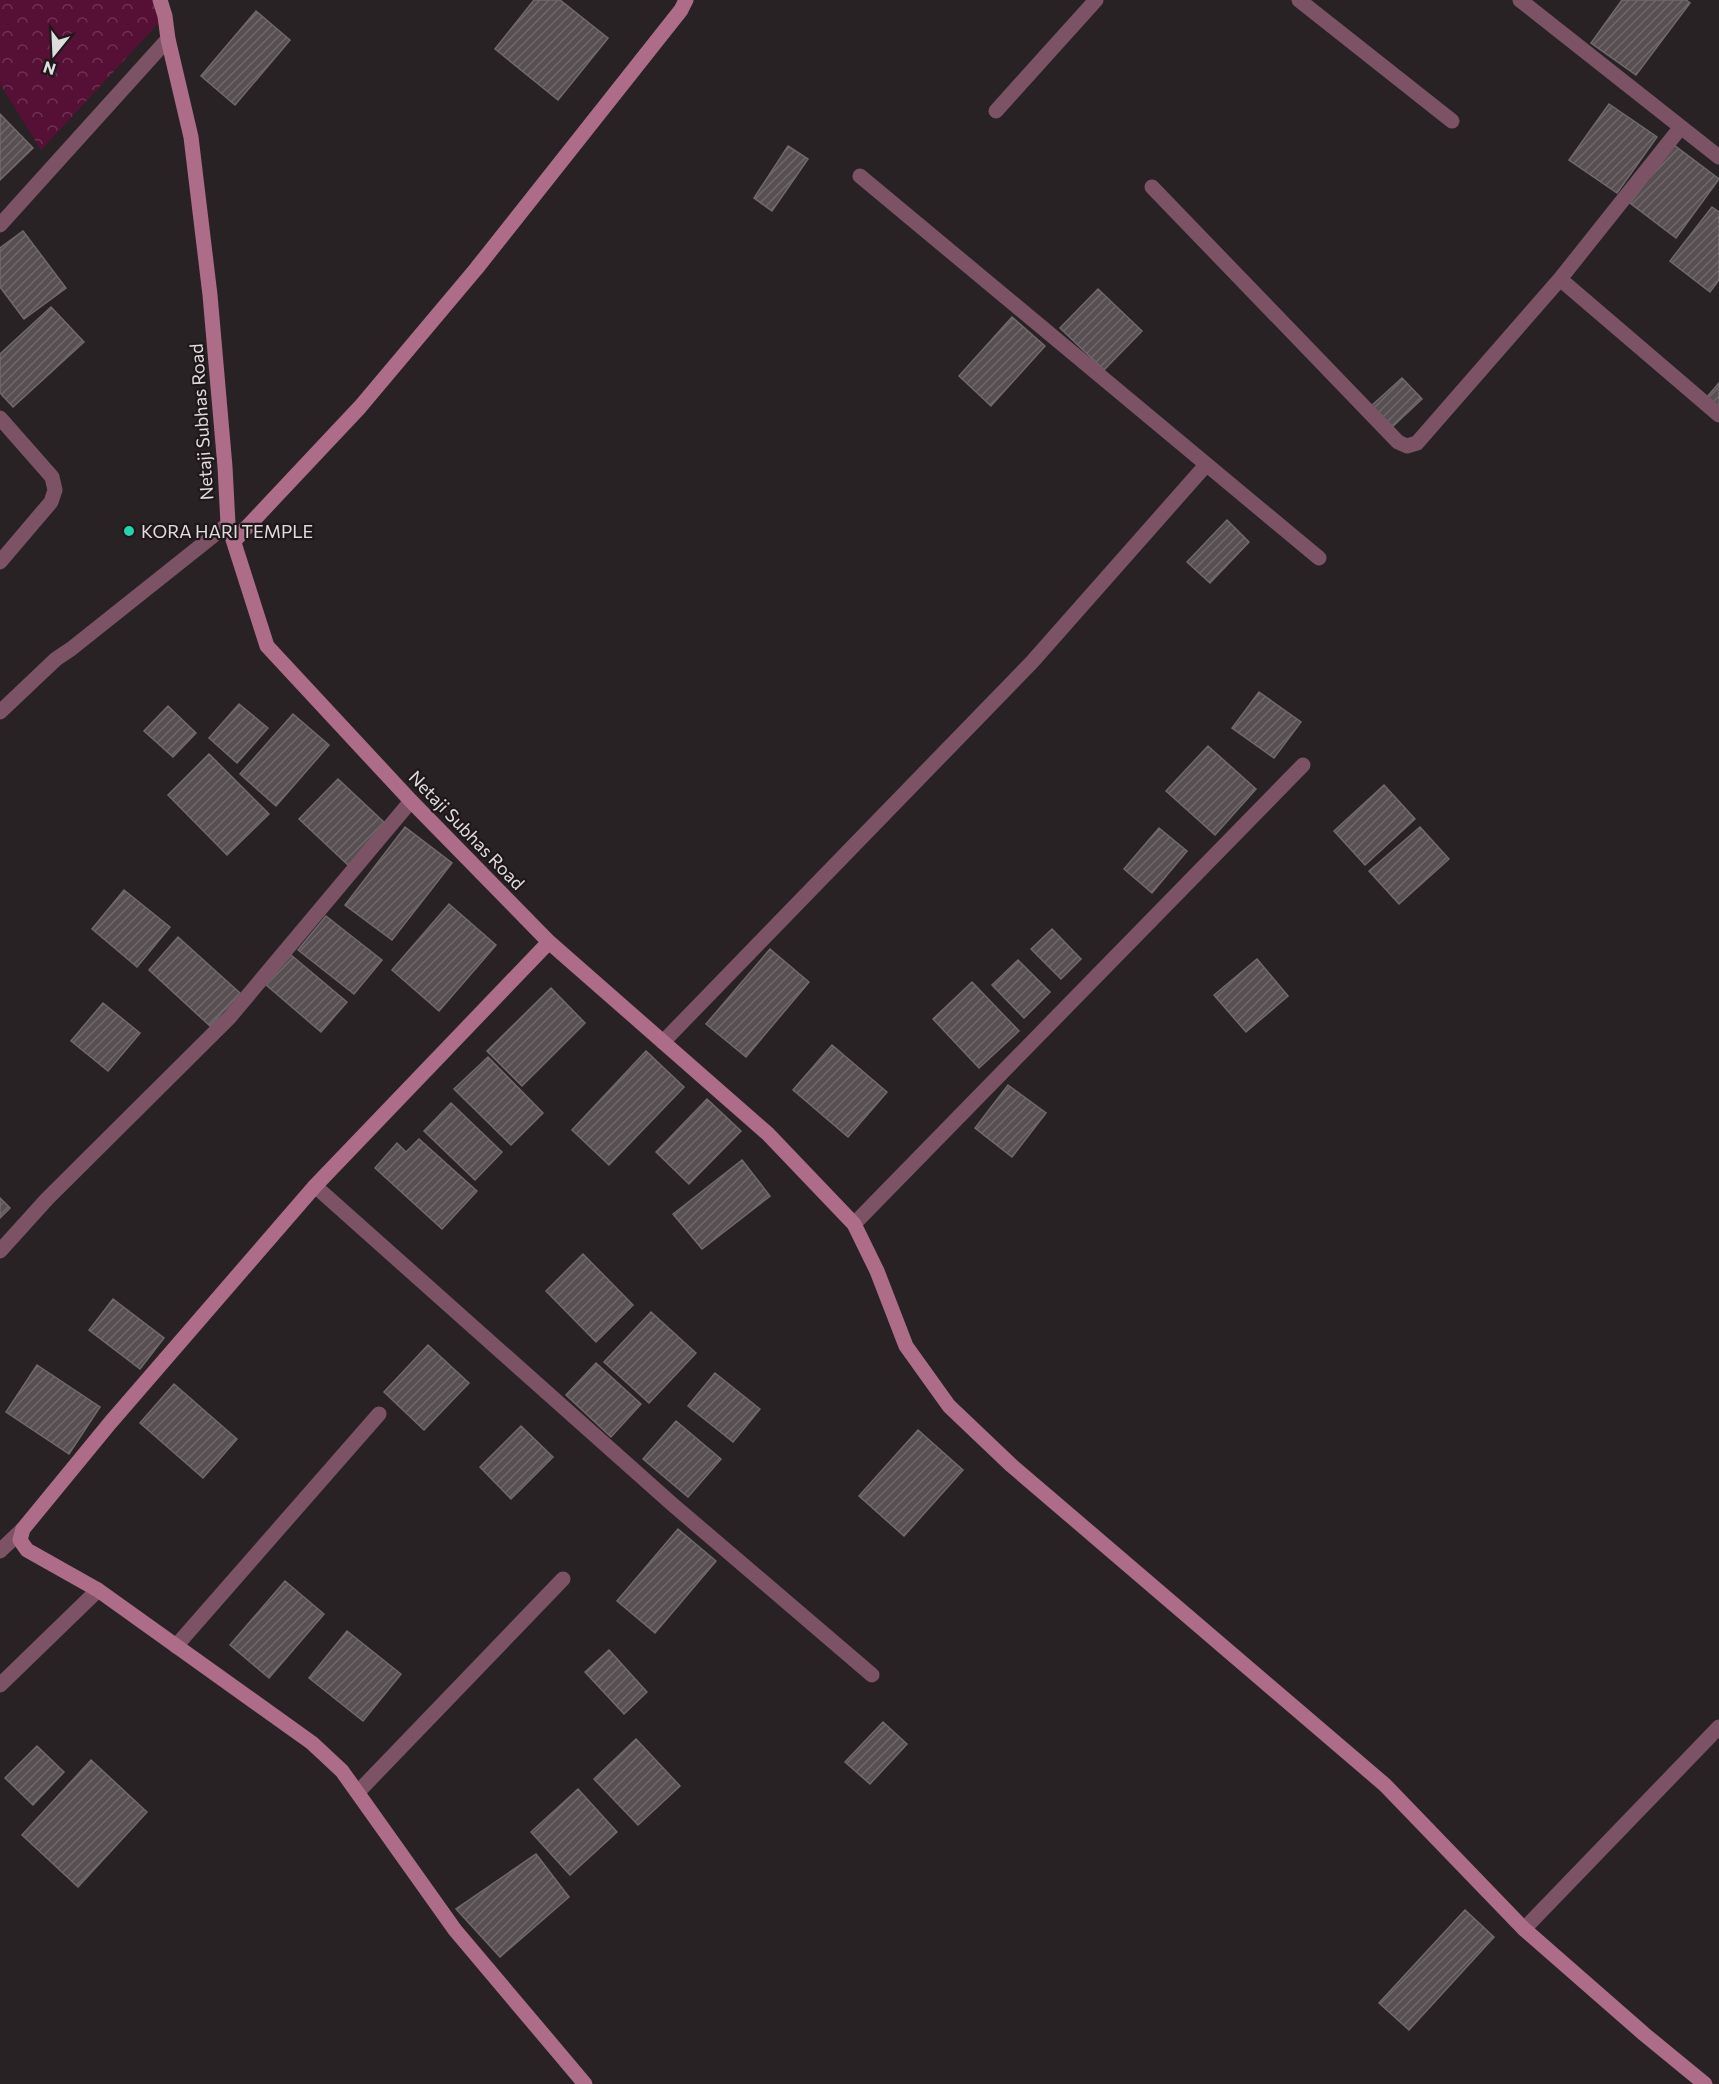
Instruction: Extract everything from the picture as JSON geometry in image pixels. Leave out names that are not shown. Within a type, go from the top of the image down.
[{"type":"street","name":"Netaji Subhas Road","points":[[160,0],[191,137],[210,295],[228,524],[267,646],[411,801],[549,942],[768,1134],[854,1224],[877,1270],[906,1346],[949,1406],[1011,1465],[1385,1785],[1524,1929],[1705,2084]]},
{"type":"street","points":[[234,541],[360,407],[469,278],[681,10],[686,0]]},
{"type":"street","points":[[996,111],[1096,0]]},
{"type":"street","points":[[1299,0],[1452,121]]},
{"type":"street","points":[[1520,0],[1719,157]]},
{"type":"street","points":[[0,225],[168,39]]},
{"type":"street","points":[[1152,187],[1398,442],[1407,446],[1417,442],[1560,279],[1681,126]]},
{"type":"street","points":[[860,176],[1319,558]]},
{"type":"street","points":[[1560,279],[1719,415]]},
{"type":"street","points":[[0,418],[52,477],[55,490],[51,502],[0,562]]},
{"type":"street","points":[[663,1042],[1032,662],[1206,465]]},
{"type":"street","points":[[0,711],[56,659],[228,524]]},
{"type":"street","points":[[854,1224],[1303,765]]},
{"type":"street","points":[[0,1251],[47,1199],[229,1018],[411,801]]},
{"type":"street","points":[[0,1551],[23,1529],[118,1414],[315,1186],[549,942]]},
{"type":"street","points":[[315,1186],[672,1503],[872,1675]]},
{"type":"street","points":[[176,1646],[379,1414]]},
{"type":"street","points":[[23,1529],[20,1540],[27,1550],[98,1590],[312,1743],[342,1771],[455,1930],[585,2084]]},
{"type":"street","points":[[358,1792],[563,1579]]},
{"type":"street","points":[[0,1685],[98,1590]]},
{"type":"street","points":[[1524,1929],[1719,1727]]},
{"type":"green space","points":[[0,0],[161,0],[165,16],[41,150],[0,84]]},
{"type":"building","points":[[534,0],[560,0],[608,38],[558,100],[495,49]]},
{"type":"building","points":[[1622,0],[1686,0],[1690,3],[1636,75],[1591,43]]},
{"type":"building","points":[[256,11],[290,40],[235,105],[201,76]]},
{"type":"building","points":[[1609,104],[1657,137],[1617,193],[1569,160]]},
{"type":"building","points":[[0,114],[33,148],[0,180]]},
{"type":"building","points":[[1674,145],[1719,179],[1676,238],[1630,203]]},
{"type":"building","points":[[788,146],[808,159],[772,211],[754,198]]},
{"type":"building","points":[[1712,207],[1719,212],[1719,280],[1710,292],[1670,261]]},
{"type":"building","points":[[23,231],[66,288],[24,319],[0,287],[0,248]]},
{"type":"building","points":[[1098,289],[1142,331],[1104,370],[1060,328]]},
{"type":"building","points":[[51,307],[84,342],[13,407],[0,393],[0,354]]},
{"type":"building","points":[[1012,317],[1045,346],[991,406],[959,376]]},
{"type":"building","points":[[1402,378],[1422,399],[1390,429],[1370,407]]},
{"type":"building","points":[[1719,383],[1719,407],[1707,397]]},
{"type":"building","points":[[1227,520],[1249,542],[1210,583],[1187,562]]},
{"type":"building","points":[[1259,692],[1301,722],[1274,758],[1232,728]]},
{"type":"building","points":[[239,704],[268,728],[237,763],[209,738]]},
{"type":"building","points":[[168,706],[196,733],[173,757],[144,731]]},
{"type":"building","points":[[293,714],[329,745],[276,806],[240,774]]},
{"type":"building","points":[[1208,746],[1256,789],[1215,835],[1166,791]]},
{"type":"building","points":[[209,754],[269,814],[227,855],[168,795]]},
{"type":"building","points":[[338,779],[387,825],[348,865],[299,819]]},
{"type":"building","points":[[1384,785],[1415,819],[1365,865],[1334,831]]},
{"type":"building","points":[[405,827],[452,863],[392,940],[345,905]]},
{"type":"building","points":[[1420,827],[1449,859],[1399,904],[1369,871]]},
{"type":"building","points":[[1159,828],[1187,851],[1152,893],[1124,869]]},
{"type":"building","points":[[124,890],[170,927],[137,967],[92,929]]},
{"type":"building","points":[[449,904],[496,945],[439,1011],[392,970]]},
{"type":"building","points":[[326,916],[382,960],[354,994],[298,950]]},
{"type":"building","points":[[1052,929],[1081,959],[1061,979],[1031,949]]},
{"type":"building","points":[[178,937],[240,993],[210,1026],[149,970]]},
{"type":"building","points":[[770,949],[809,982],[746,1057],[706,1024]]},
{"type":"building","points":[[291,955],[347,1002],[321,1032],[265,984]]},
{"type":"building","points":[[1257,959],[1288,996],[1246,1032],[1214,995]]},
{"type":"building","points":[[1018,960],[1050,992],[1024,1018],[992,985]]},
{"type":"building","points":[[972,982],[1019,1031],[979,1068],[933,1019]]},
{"type":"building","points":[[551,988],[585,1023],[522,1086],[487,1051]]},
{"type":"building","points":[[103,1003],[140,1033],[108,1071],[71,1041]]},
{"type":"building","points":[[832,1045],[887,1092],[848,1137],[793,1090]]},
{"type":"building","points":[[646,1051],[684,1087],[609,1165],[572,1130]]},
{"type":"building","points":[[488,1057],[543,1113],[511,1145],[454,1089]]},
{"type":"building","points":[[1008,1085],[1046,1113],[1012,1157],[975,1128]]},
{"type":"building","points":[[707,1099],[741,1131],[689,1184],[656,1152]]},
{"type":"building","points":[[451,1103],[502,1152],[475,1180],[424,1131]]},
{"type":"building","points":[[419,1139],[477,1191],[442,1229],[375,1168],[397,1143],[406,1152]]},
{"type":"building","points":[[742,1160],[770,1196],[702,1249],[673,1214]]},
{"type":"building","points":[[0,1198],[10,1208],[0,1218]]},
{"type":"building","points":[[583,1254],[633,1305],[596,1342],[546,1291]]},
{"type":"building","points":[[113,1299],[164,1338],[140,1369],[89,1330]]},
{"type":"building","points":[[651,1312],[696,1353],[649,1403],[604,1362]]},
{"type":"building","points":[[428,1345],[469,1383],[424,1430],[384,1392]]},
{"type":"building","points":[[596,1363],[641,1404],[611,1437],[566,1395]]},
{"type":"building","points":[[37,1365],[100,1407],[69,1454],[6,1412]]},
{"type":"building","points":[[715,1373],[760,1409],[733,1442],[688,1406]]},
{"type":"building","points":[[174,1384],[237,1439],[203,1478],[140,1423]]},
{"type":"building","points":[[676,1421],[721,1459],[688,1497],[643,1459]]},
{"type":"building","points":[[521,1426],[553,1457],[511,1499],[480,1467]]},
{"type":"building","points":[[918,1430],[963,1470],[904,1536],[859,1496]]},
{"type":"building","points":[[678,1529],[716,1561],[655,1633],[617,1601]]},
{"type":"building","points":[[285,1581],[324,1614],[269,1678],[230,1645]]},
{"type":"building","points":[[347,1631],[401,1674],[363,1721],[309,1678]]},
{"type":"building","points":[[609,1650],[647,1692],[624,1714],[585,1672]]},
{"type":"building","points":[[883,1722],[907,1744],[870,1784],[845,1762]]},
{"type":"building","points":[[636,1739],[680,1786],[638,1825],[594,1779]]},
{"type":"building","points":[[37,1746],[64,1772],[33,1805],[5,1778]]},
{"type":"building","points":[[91,1760],[147,1812],[78,1887],[22,1835]]},
{"type":"building","points":[[578,1789],[617,1832],[570,1875],[531,1832]]},
{"type":"building","points":[[536,1854],[569,1897],[500,1957],[456,1909]]},
{"type":"building","points":[[1465,1910],[1494,1937],[1409,2030],[1379,2003]]},
{"type":"place","name":"KORA HARI TEMPLE","points":[[129,531]]}]
